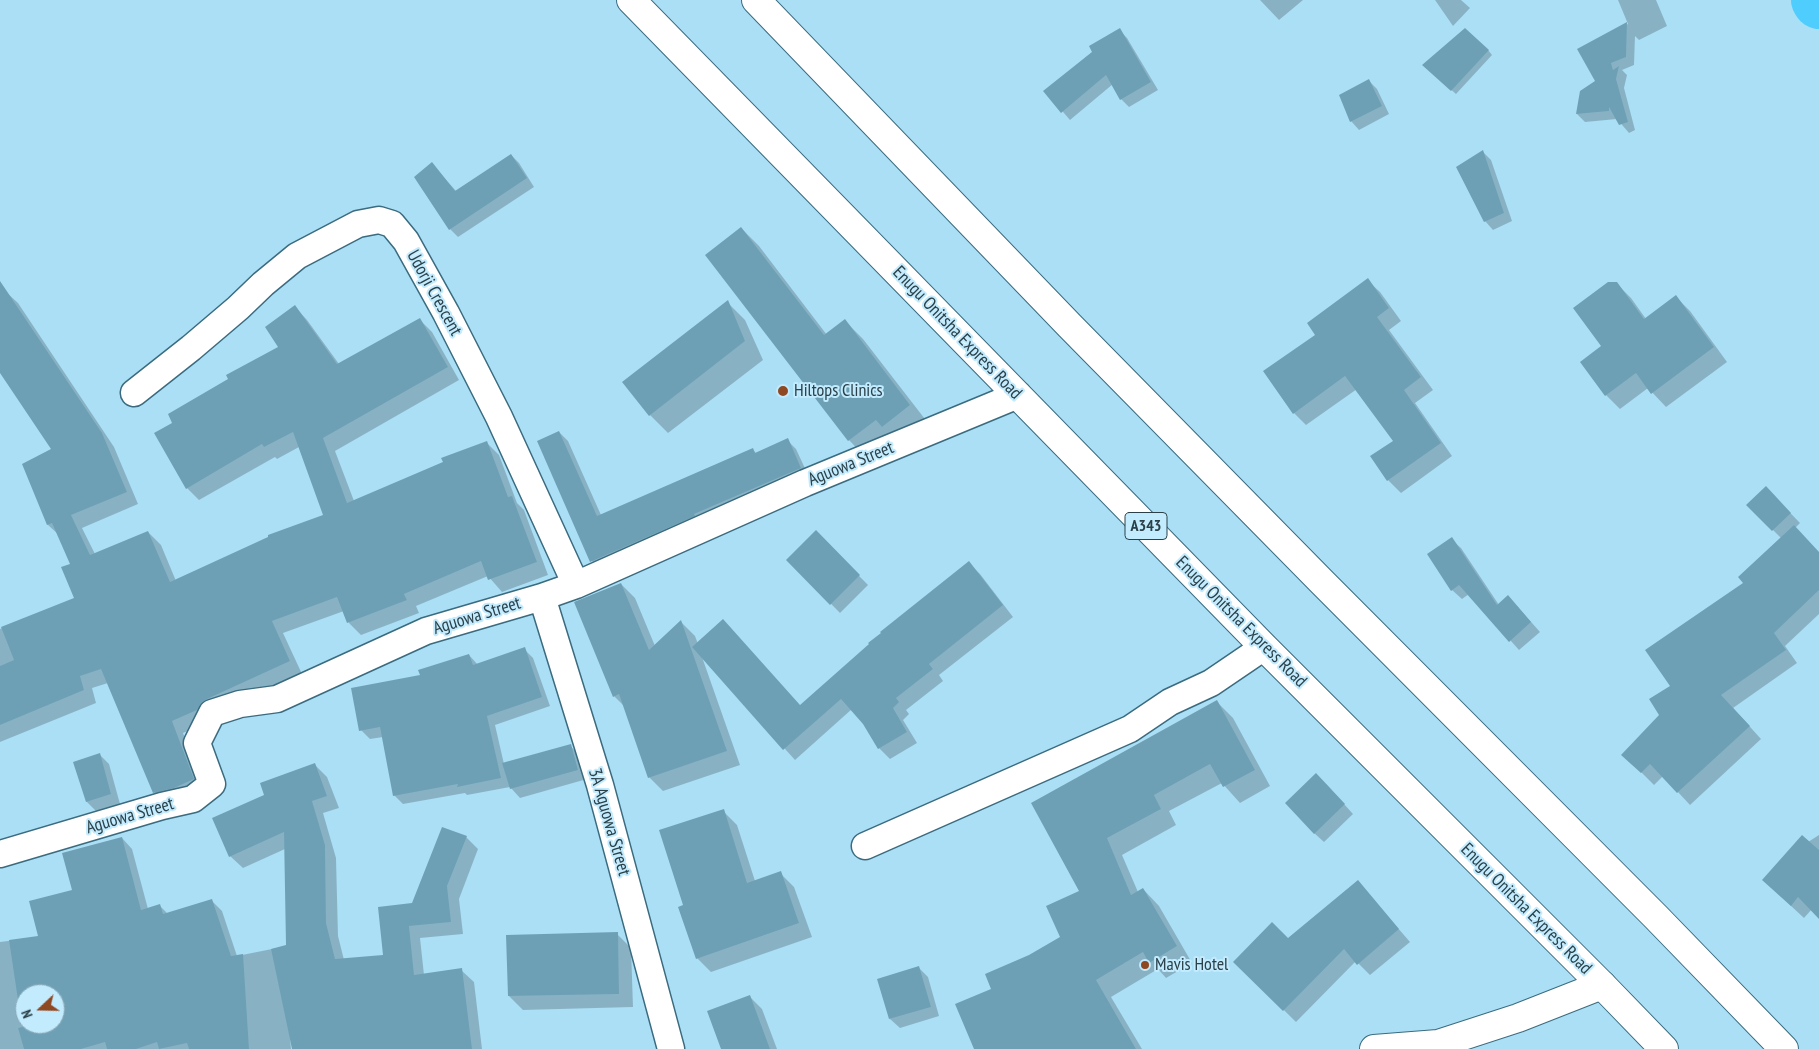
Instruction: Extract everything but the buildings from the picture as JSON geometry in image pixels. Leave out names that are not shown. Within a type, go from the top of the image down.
[{"type":"main road","name":"Enugu Onitsha Express Road","points":[[631,0],[1264,647],[1664,1049]]},
{"type":"main road","points":[[756,0],[1070,326],[1323,583],[1656,916],[1784,1049]]},
{"type":"main road","points":[[1438,1044],[1551,1006],[1602,985]]},
{"type":"main road","points":[[1374,1049],[1438,1044],[1481,1049]]},
{"type":"street","name":"Udorji Crescent","points":[[134,393],[191,348],[297,256],[358,224],[378,220],[392,224],[406,241],[446,313],[498,417],[576,585]]},
{"type":"street","name":"Aguowa Street","points":[[0,854],[162,806],[193,799],[212,784],[197,743],[212,713],[240,704],[277,699],[426,631],[542,597],[576,585],[805,483],[1018,395]]},
{"type":"street","name":"3A Aguowa Street","points":[[542,597],[600,785],[671,1049]]},
{"type":"street","points":[[865,846],[1130,729],[1170,702],[1211,683],[1264,647]]},
{"type":"place","name":"Hiltops Clinics","points":[[783,391]]},
{"type":"place","name":"Mavis Hotel","points":[[1145,965]]}]
